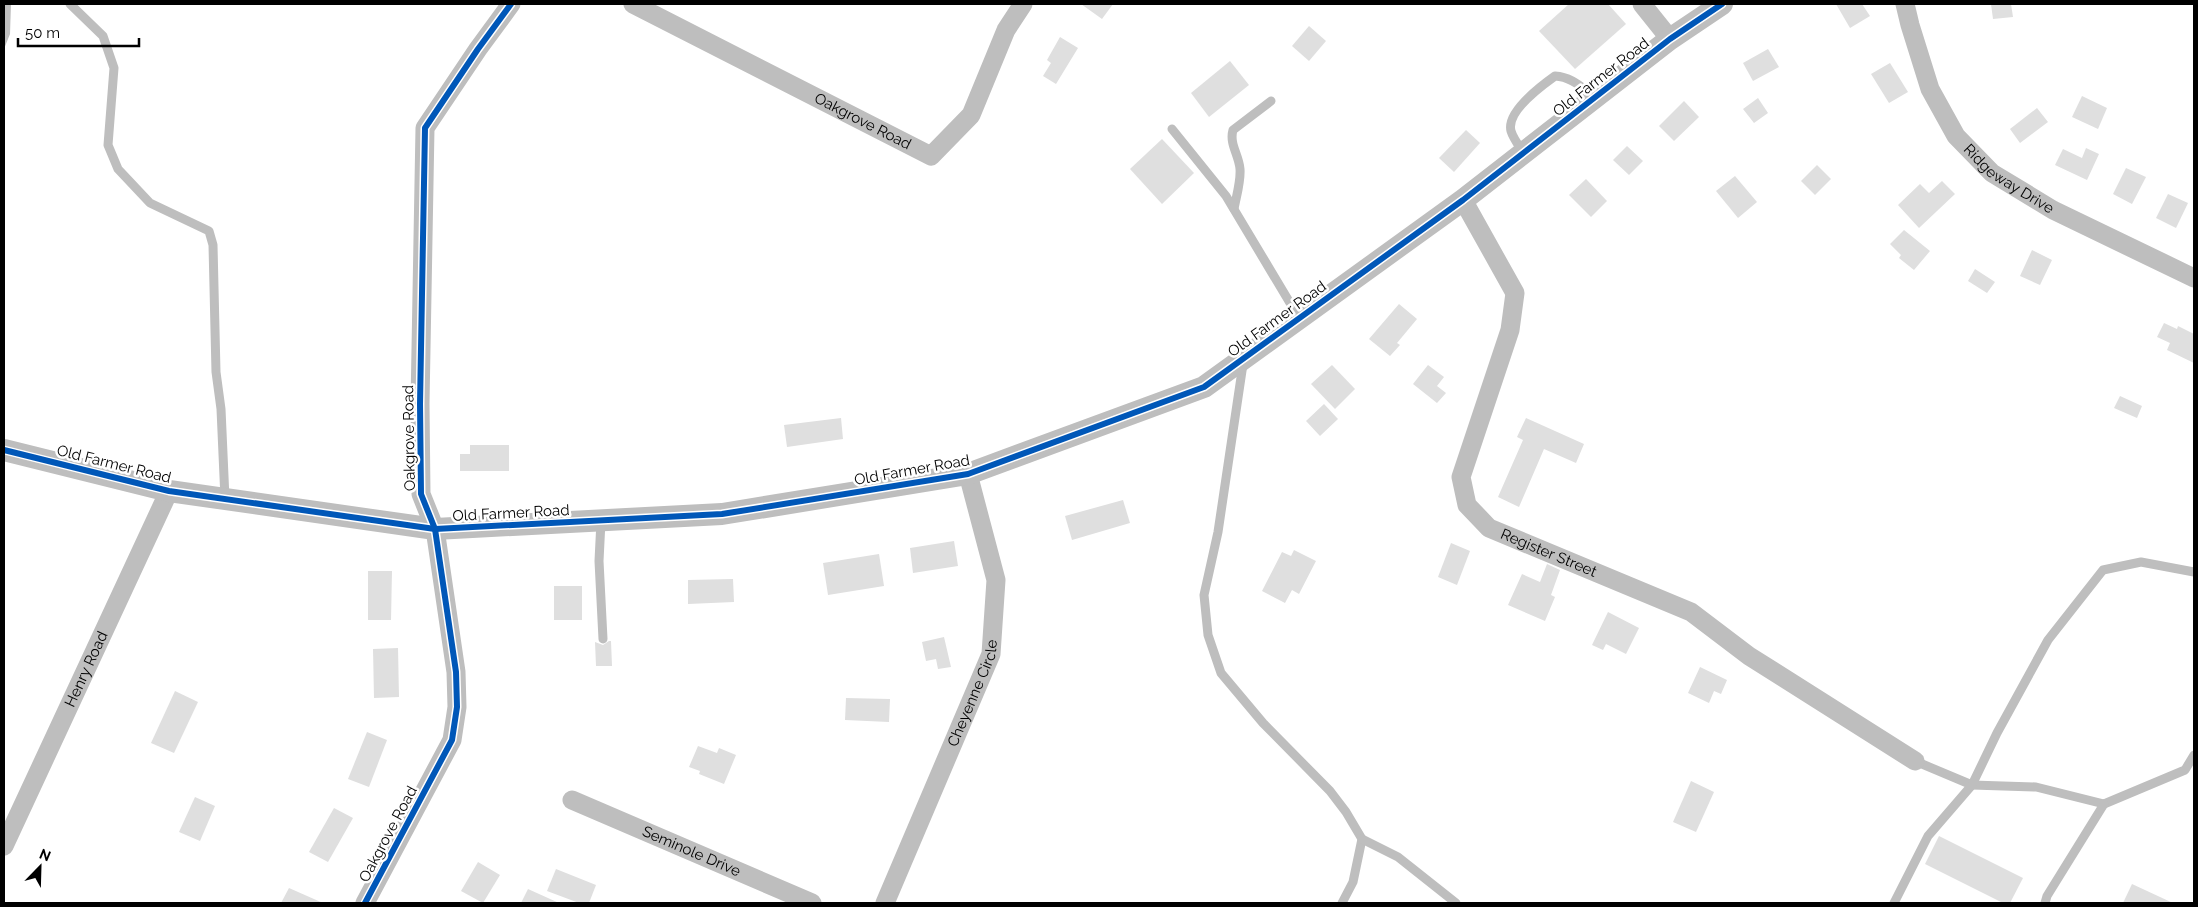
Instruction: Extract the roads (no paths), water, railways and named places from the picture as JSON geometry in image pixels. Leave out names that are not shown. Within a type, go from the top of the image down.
[{"type":"street","name":"Oakgrove Road","points":[[365,903],[452,740],[457,707],[456,672],[435,529],[421,494],[420,404],[425,128],[478,49],[512,4]]},
{"type":"street","name":"Oakgrove Road","points":[[633,4],[931,156],[971,115],[1006,30],[1023,4]]},
{"type":"street","points":[[1642,4],[1670,39]]},
{"type":"street","name":"Old Farmer Road","points":[[4,450],[169,491],[435,529],[722,514],[968,474],[1204,387],[1463,200],[1670,39],[1722,4]]},
{"type":"street","name":"Ridgeway Drive","points":[[1905,4],[1930,89],[1956,136],[1992,173],[2053,210],[2194,278]]},
{"type":"street","name":"Register Street","points":[[1463,200],[1515,293],[1510,330],[1461,477],[1467,506],[1489,528],[1691,612],[1749,656],[1915,761]]},
{"type":"street","name":"Cheyenne Circle","points":[[885,903],[991,654],[996,580],[968,474]]},
{"type":"street","name":"Henry Road","points":[[4,846],[169,491]]},
{"type":"street","name":"Seminole Drive","points":[[572,800],[812,903]]},
{"type":"lane","points":[[70,4],[103,36],[114,68],[108,145],[118,169],[150,203],[209,230],[213,245],[216,372],[221,409],[225,500]]},
{"type":"lane","points":[[1524,152],[1511,133],[1512,118],[1515,111],[1548,81],[1556,76],[1563,76],[1573,80],[1595,97]]},
{"type":"lane","points":[[1234,210],[1240,171],[1239,159],[1231,138],[1233,130],[1271,101]]},
{"type":"lane","points":[[1172,129],[1226,196],[1299,318]]},
{"type":"lane","points":[[1243,358],[1218,532],[1204,595],[1208,635],[1220,672],[1263,723],[1330,792],[1346,812],[1362,839],[1398,857],[1456,903]]},
{"type":"lane","points":[[601,521],[600,561],[603,639]]},
{"type":"lane","points":[[1894,903],[1928,836],[1972,785],[1997,733],[2048,640],[2103,570],[2142,562],[2194,572]]},
{"type":"lane","points":[[2044,903],[2104,804],[2185,770],[2194,755]]},
{"type":"lane","points":[[1915,761],[1972,785],[2036,788],[2104,804]]},
{"type":"lane","points":[[1342,903],[1353,882],[1362,839]]}]
